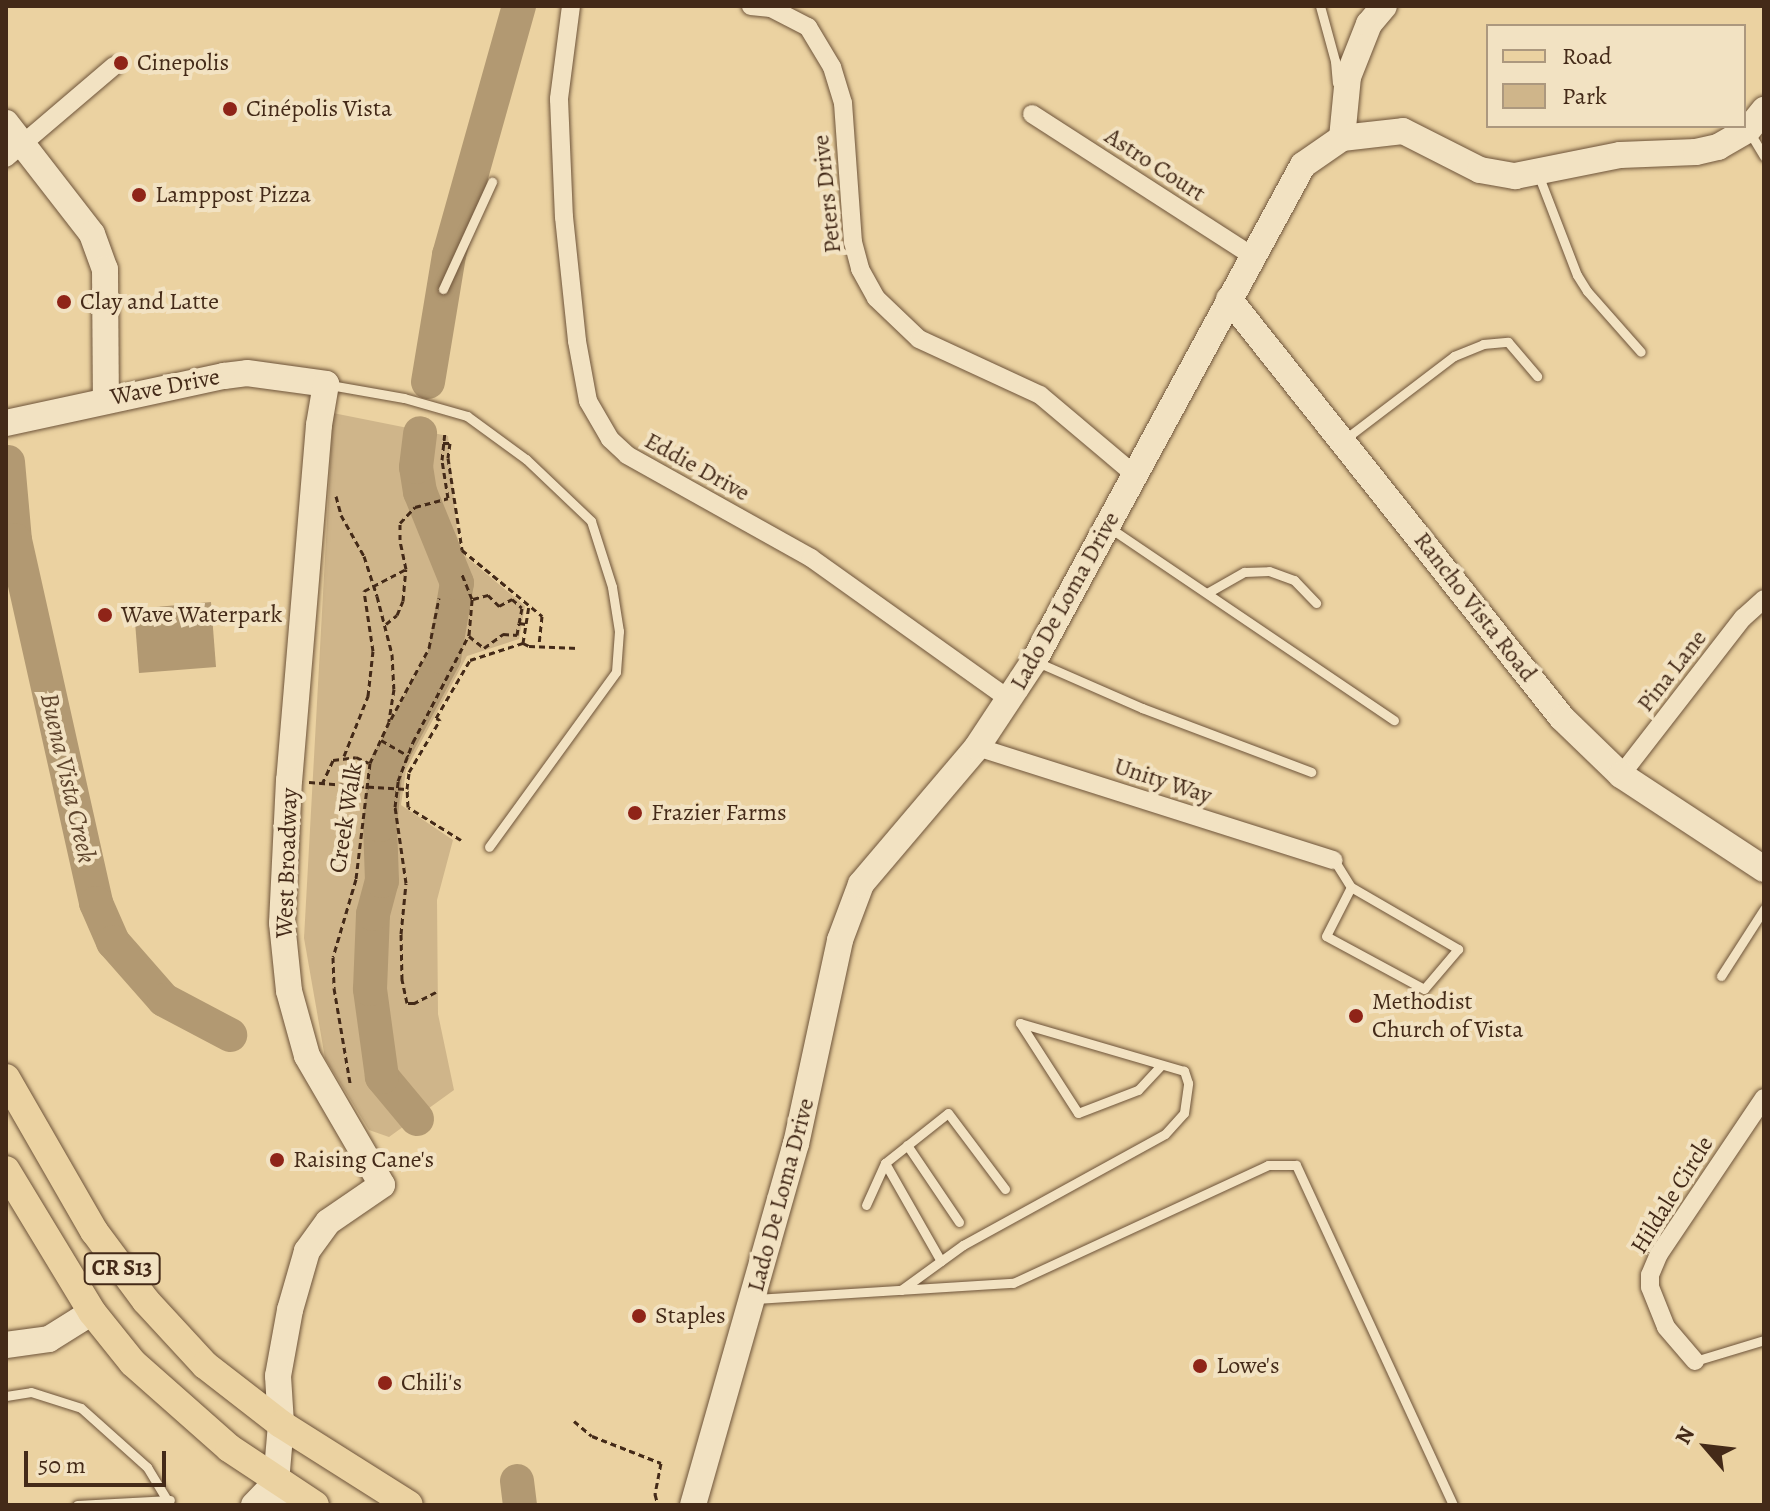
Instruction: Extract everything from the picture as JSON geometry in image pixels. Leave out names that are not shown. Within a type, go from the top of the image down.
[{"type":"main road","name":"CR S13","points":[[6,1078],[94,1231],[146,1301],[205,1365],[281,1424],[409,1505]]},
{"type":"main road","name":"CR S13","points":[[7,1176],[92,1312],[133,1363],[281,1494],[315,1505]]},
{"type":"street","name":"Eddie Drive","points":[[571,6],[559,99],[564,217],[577,341],[588,401],[610,439],[627,455],[811,558],[1010,700]]},
{"type":"street","name":"Peters Drive","points":[[751,6],[771,8],[808,27],[832,67],[843,103],[853,242],[860,269],[876,298],[919,339],[1040,395],[1135,475]]},
{"type":"street","points":[[1342,138],[1348,77],[1369,24],[1384,6]]},
{"type":"street","points":[[15,151],[114,66]]},
{"type":"street","name":"Astro Court","points":[[1032,114],[1252,256]]},
{"type":"street","points":[[6,123],[15,151],[92,234],[105,269],[106,398]]},
{"type":"street","name":"Lado De Loma Drive","points":[[693,1505],[754,1299],[811,1082],[840,940],[861,884],[977,747],[1034,661],[1303,165],[1342,138],[1403,131],[1480,170],[1515,176],[1538,174],[1620,155],[1696,152],[1718,147],[1745,128]]},
{"type":"street","name":"Rancho Vista Road","points":[[1229,299],[1562,718],[1621,775],[1764,869]]},
{"type":"street","name":"Wave Drive","points":[[6,423],[106,398],[247,373],[326,384]]},
{"type":"street","name":"West Broadway","points":[[281,1424],[278,1376],[290,1310],[307,1251],[328,1222],[382,1185],[307,1056],[289,991],[282,923],[289,780],[320,418],[326,384]]},
{"type":"street","name":"Pina Lane","points":[[1621,775],[1743,618],[1764,599]]},
{"type":"street","name":"Unity Way","points":[[977,747],[1334,860]]},
{"type":"street","name":"Hildale Circle","points":[[1695,1361],[1666,1327],[1650,1287],[1650,1275],[1667,1241],[1764,1098]]},
{"type":"street","points":[[6,1345],[49,1339],[92,1312]]},
{"type":"street","points":[[254,1505],[281,1494],[281,1424]]},
{"type":"lane","points":[[1320,6],[1335,61],[1342,138]]},
{"type":"lane","points":[[1756,120],[1764,156]]},
{"type":"lane","points":[[1538,174],[1577,275],[1587,291],[1641,352]]},
{"type":"lane","points":[[443,289],[492,182]]},
{"type":"lane","points":[[1342,441],[1454,356],[1483,344],[1508,342],[1537,376]]},
{"type":"lane","points":[[326,384],[404,398],[446,409],[481,423],[526,459],[591,521],[612,587],[619,631],[616,672],[489,847]]},
{"type":"lane","points":[[1107,526],[1394,720]]},
{"type":"lane","points":[[1207,593],[1229,579],[1258,570],[1294,580],[1316,603]]},
{"type":"lane","points":[[1034,661],[1142,708],[1311,772]]},
{"type":"lane","points":[[1334,860],[1351,887],[1458,949],[1424,989],[1326,936],[1351,887]]},
{"type":"lane","points":[[1721,976],[1764,909]]},
{"type":"lane","points":[[900,1290],[963,1245],[1165,1134],[1184,1113],[1188,1083],[1184,1071],[1020,1023],[1078,1113],[1138,1090],[1161,1065]]},
{"type":"lane","points":[[866,1205],[885,1163],[948,1113],[1005,1189]]},
{"type":"lane","points":[[907,1145],[959,1222]]},
{"type":"lane","points":[[885,1163],[941,1261]]},
{"type":"lane","points":[[754,1299],[1013,1283],[1268,1165],[1296,1165],[1453,1505]]},
{"type":"lane","points":[[1695,1361],[1764,1340]]},
{"type":"lane","points":[[6,1396],[31,1392],[81,1408],[147,1467],[170,1503]]},
{"type":"lane","points":[[77,1505],[170,1503]]},
{"type":"path","points":[[386,624],[397,615],[403,601],[406,569],[400,523],[415,507],[448,498],[442,460],[445,433]]},
{"type":"path","points":[[443,443],[450,443],[448,458],[462,550],[542,616],[539,647]]},
{"type":"path","name":"Creek Walk","points":[[336,494],[341,515],[364,556],[386,624],[394,689],[389,722],[370,763],[356,879],[333,957],[344,1063],[354,1094]]},
{"type":"path","points":[[344,756],[368,696],[373,651],[364,591],[406,569]]},
{"type":"path","points":[[436,992],[414,1003],[407,1003],[402,980],[406,883],[395,807],[398,781],[469,635],[472,599],[462,574]]},
{"type":"path","points":[[469,635],[484,648],[503,634],[517,635],[522,608],[512,599],[499,606],[488,595],[472,599]]},
{"type":"path","points":[[389,722],[429,648],[439,598]]},
{"type":"path","points":[[523,643],[529,605]]},
{"type":"path","points":[[519,623],[526,624]]},
{"type":"path","points":[[461,840],[408,807],[407,789],[409,772],[470,660],[523,643],[539,647],[578,648]]},
{"type":"path","points":[[381,740],[409,756]]},
{"type":"path","points":[[322,784],[333,760],[344,756],[370,763]]},
{"type":"path","points":[[289,780],[407,789]]},
{"type":"path","points":[[574,1421],[592,1436],[661,1463],[655,1494],[658,1505]]},
{"type":"green space","points":[[333,413],[448,436],[459,551],[525,606],[519,639],[467,656],[406,770],[401,805],[453,840],[437,900],[438,1014],[454,1090],[389,1137],[369,1130],[325,1058],[304,938]]},
{"type":"shaded area","points":[[211,602],[216,667],[139,673],[134,609]]},
{"type":"waterway","points":[[428,382],[449,255],[519,6]]},
{"type":"waterway","points":[[417,1119],[382,1077],[370,989],[373,914],[382,881],[380,825],[386,766],[444,658],[457,583],[420,492],[416,467],[420,433]]},
{"type":"waterway","name":"Buena Vista Creek","points":[[8,462],[15,540],[96,903],[113,942],[164,1000],[230,1035]]},
{"type":"waterway","name":"Buena Vista Creek","points":[[517,1481],[520,1505]]},
{"type":"place","name":"Cinepolis","points":[[121,63]]},
{"type":"place","name":"Cinépolis Vista","points":[[230,109]]},
{"type":"place","name":"Lamppost Pizza","points":[[139,195]]},
{"type":"place","name":"Clay and Latte","points":[[64,302]]},
{"type":"place","name":"Wave Waterpark","points":[[105,615]]},
{"type":"place","name":"Frazier Farms","points":[[635,813]]},
{"type":"place","name":"Methodist Church of Vista","points":[[1356,1016]]},
{"type":"place","name":"Raising Cane's","points":[[277,1160]]},
{"type":"place","name":"Staples","points":[[639,1316]]},
{"type":"place","name":"Lowe's","points":[[1200,1366]]},
{"type":"place","name":"Chili's","points":[[385,1383]]}]
